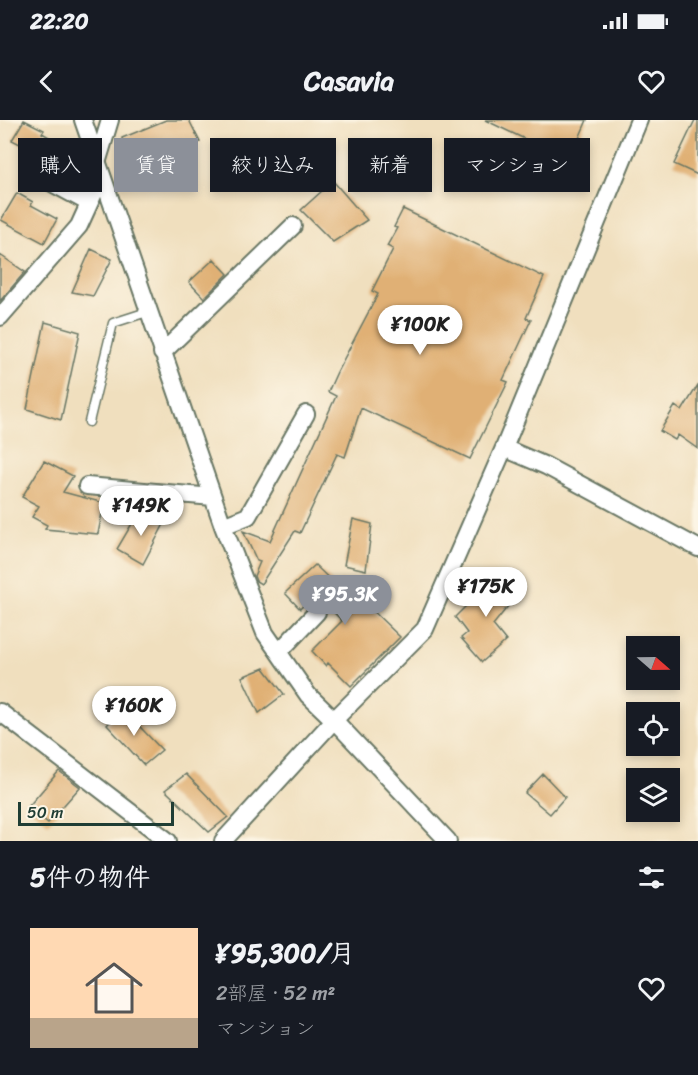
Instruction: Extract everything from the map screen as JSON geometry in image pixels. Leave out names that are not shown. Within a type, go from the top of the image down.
[{"type":"street","points":[[82,120],[89,138]]},
{"type":"street","points":[[102,147],[110,120]]},
{"type":"street","points":[[223,841],[334,720],[425,629],[504,448],[639,120]]},
{"type":"street","points":[[102,172],[147,312],[223,526],[265,633],[308,695],[448,841]]},
{"type":"street","points":[[68,192],[89,203]]},
{"type":"street","points":[[0,317],[79,226],[94,192]]},
{"type":"street","points":[[162,353],[293,226]]},
{"type":"street","points":[[223,526],[248,516],[306,414]]},
{"type":"street","points":[[504,448],[546,466],[698,548]]},
{"type":"street","points":[[87,486],[213,498]]},
{"type":"street","points":[[279,652],[317,612]]},
{"type":"street","points":[[0,712],[168,841]]},
{"type":"lane","points":[[89,422],[113,323],[147,312]]},
{"type":"building","points":[[24,120],[44,130],[42,133],[51,138],[18,138],[18,143],[12,140]]},
{"type":"building","points":[[166,120],[189,120],[198,138],[122,138]]},
{"type":"building","points":[[485,120],[587,120],[579,138],[523,138]]},
{"type":"building","points":[[695,120],[698,120],[698,175],[674,164]]},
{"type":"building","points":[[336,184],[367,220],[333,242],[301,210],[321,192],[336,192]]},
{"type":"building","points":[[17,193],[33,202],[31,205],[57,219],[44,243],[1,220]]},
{"type":"building","points":[[403,209],[544,277],[526,318],[531,320],[503,380],[508,382],[470,459],[361,408],[345,457],[337,454],[300,533],[295,531],[261,584],[254,576],[260,562],[257,561],[243,531],[270,541],[336,396],[328,392],[378,294],[372,291],[393,249],[387,246],[397,228],[394,227]]},
{"type":"building","points":[[91,249],[112,259],[93,296],[72,292]]},
{"type":"building","points":[[0,255],[25,272],[0,301]]},
{"type":"building","points":[[214,259],[228,274],[204,298],[189,282]]},
{"type":"building","points":[[45,322],[80,332],[61,420],[27,409]]},
{"type":"building","points":[[698,385],[698,449],[678,435],[675,440],[660,431],[675,406],[682,411]]},
{"type":"building","points":[[44,461],[73,476],[63,492],[104,503],[98,534],[45,529],[47,525],[32,517],[39,506],[22,497]]},
{"type":"building","points":[[140,510],[164,524],[143,564],[117,549]]},
{"type":"building","points":[[353,519],[372,524],[366,570],[344,565]]},
{"type":"building","points":[[315,565],[340,589],[341,580],[400,637],[351,686],[328,663],[326,666],[312,651],[342,621],[320,598],[318,600],[312,596],[300,609],[285,593]]},
{"type":"building","points":[[497,575],[517,595],[493,625],[506,641],[482,662],[461,638],[467,633],[455,617]]},
{"type":"building","points":[[264,668],[284,694],[259,713],[242,677]]},
{"type":"building","points":[[122,708],[162,750],[144,765],[107,725]]},
{"type":"building","points":[[59,771],[80,787],[48,823],[28,807]]},
{"type":"building","points":[[186,774],[228,817],[209,832],[165,790]]},
{"type":"building","points":[[543,774],[565,797],[550,814],[525,793]]}]
